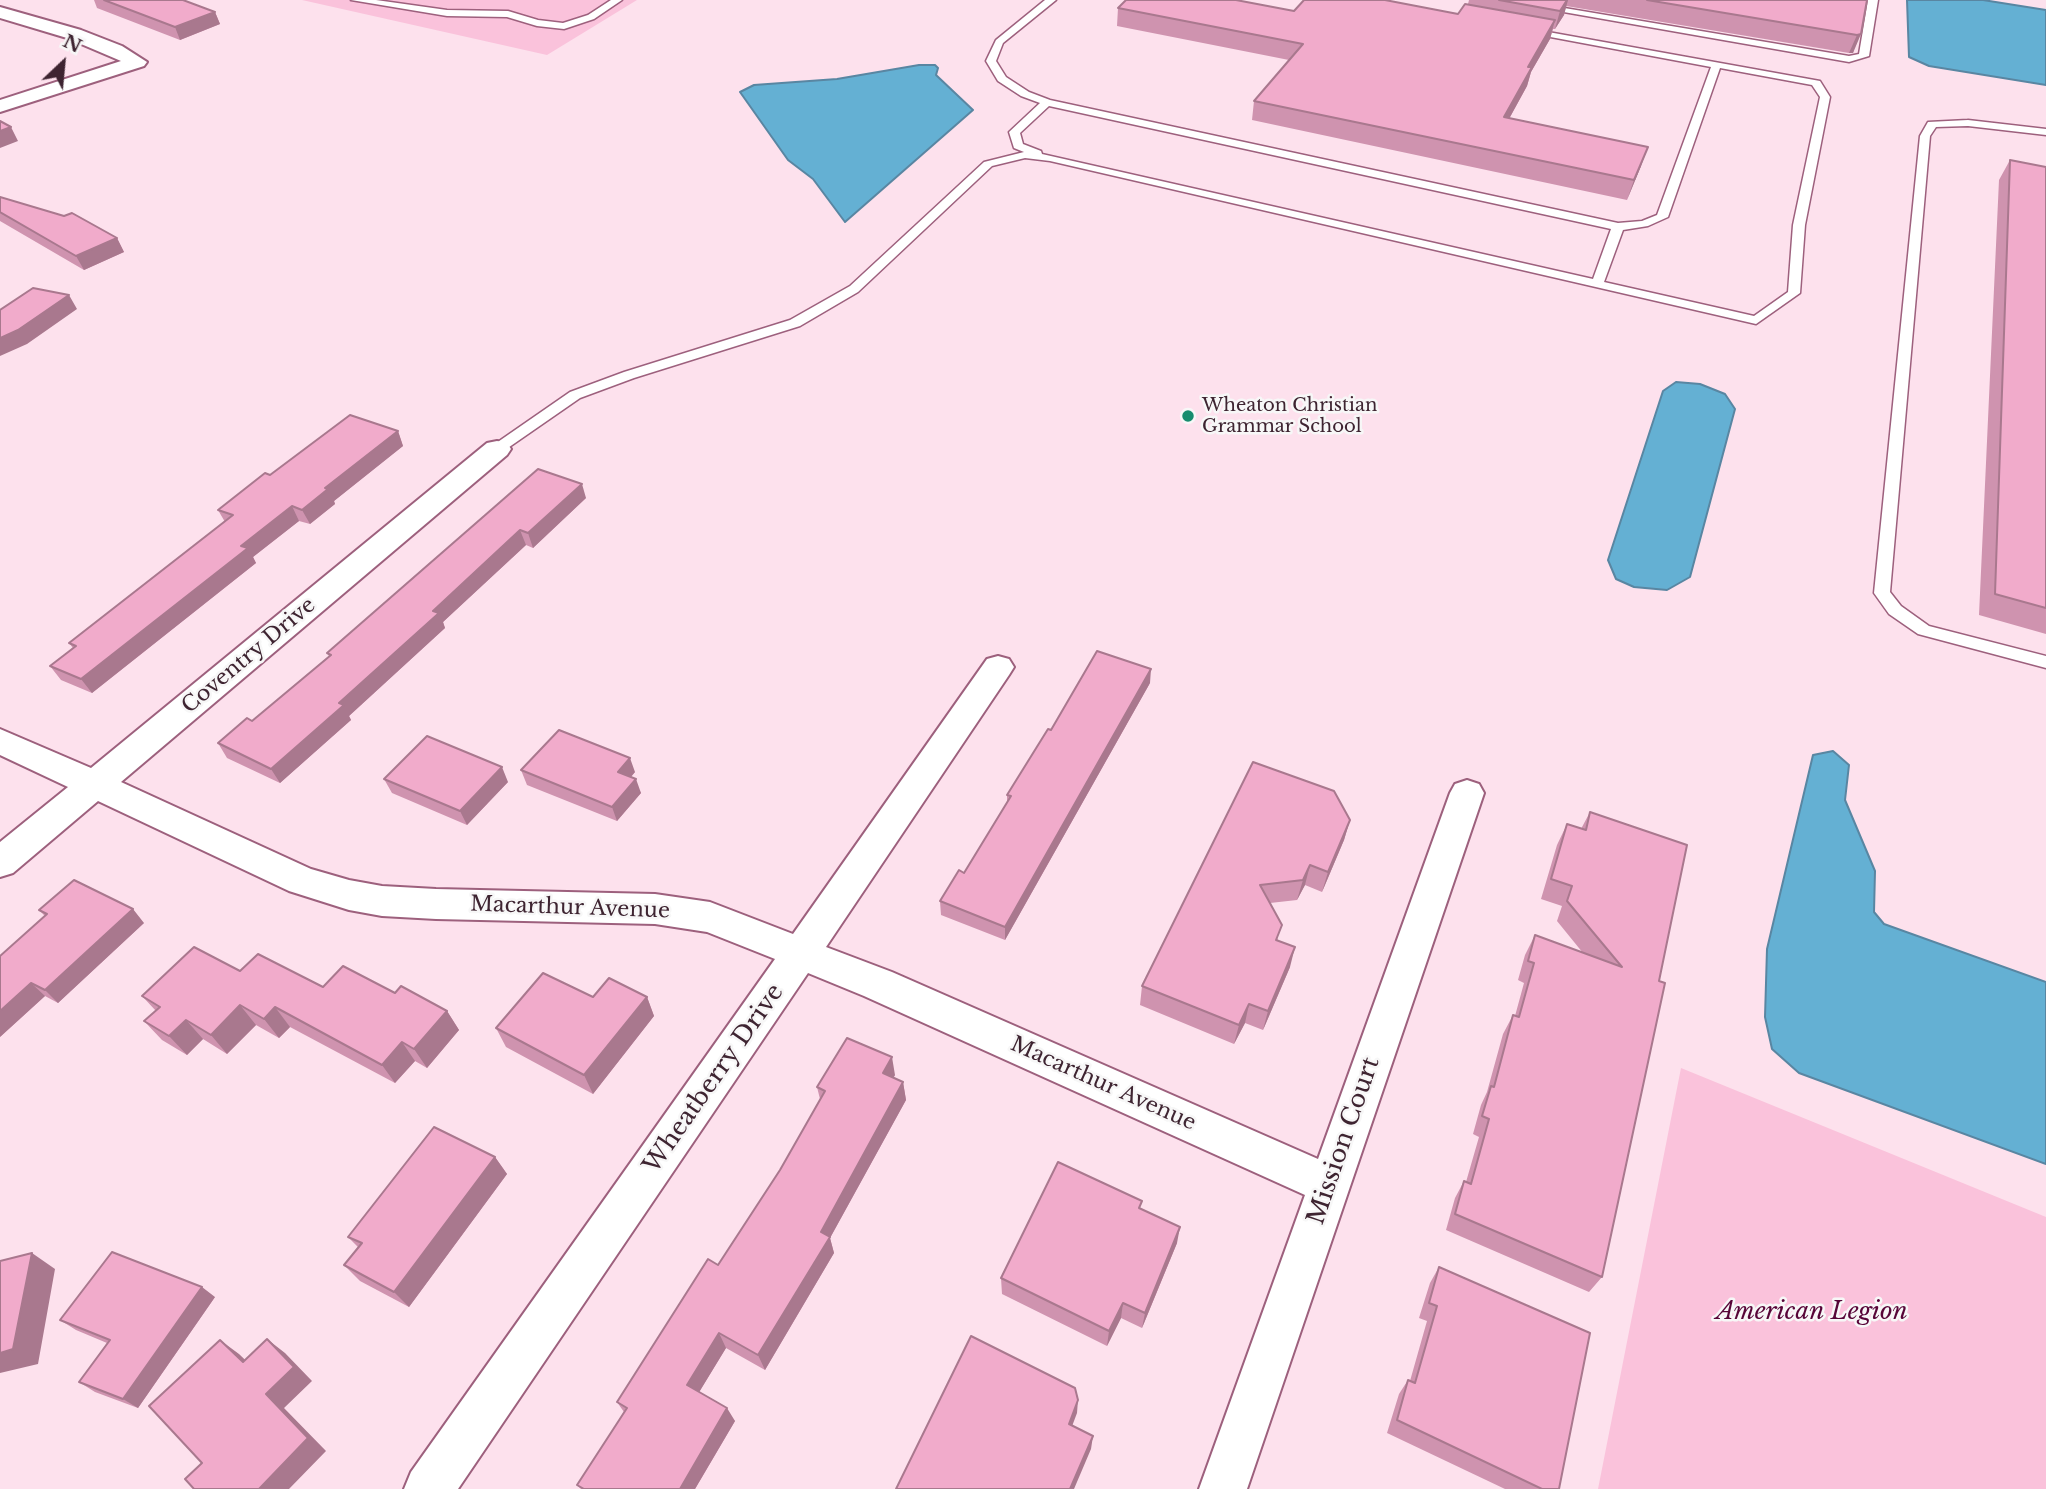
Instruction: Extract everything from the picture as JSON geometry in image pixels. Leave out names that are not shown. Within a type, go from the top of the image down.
[{"type":"street","points":[[0,12],[74,34],[137,62],[0,106]]},
{"type":"street","name":"Coventry Drive","points":[[0,863],[497,449]]},
{"type":"street","name":"Wheatberry Drive","points":[[428,1489],[473,1428],[999,667]]},
{"type":"street","name":"Macarthur Avenue","points":[[0,741],[302,881],[349,895],[382,901],[436,904],[655,909],[710,917],[878,984],[1328,1184]]},
{"type":"street","name":"Mission Court","points":[[1223,1489],[1467,793]]},
{"type":"lane","points":[[356,0],[447,13],[508,14],[537,23],[564,26],[591,17],[617,0]]},
{"type":"lane","points":[[1051,0],[999,41],[991,61],[1002,79],[1025,94],[1046,102],[1618,227],[1644,224],[1662,217],[1717,65]]},
{"type":"lane","points":[[1500,0],[1849,59],[1864,56],[1873,0]]},
{"type":"lane","points":[[497,449],[575,395],[629,375],[795,323],[854,289],[988,164],[1025,155],[1050,158],[1756,320],[1794,293],[1799,225],[1825,97],[1816,83],[1518,28]]},
{"type":"lane","points":[[1046,102],[1014,132],[1018,146],[1050,158]]},
{"type":"lane","points":[[2046,132],[1968,122],[1932,124],[1925,136],[1882,593],[1895,610],[1924,629],[2046,662]]},
{"type":"lane","points":[[1597,284],[1618,227]]},
{"type":"green space","points":[[302,0],[637,0],[547,55]]},
{"type":"green space","name":"American Legion","points":[[1681,1068],[2046,1217],[2046,1489],[1598,1489]]},
{"type":"water","points":[[1907,0],[1983,0],[2046,10],[2046,85],[1929,66],[1909,57]]},
{"type":"water","points":[[919,65],[935,65],[938,68],[936,75],[973,110],[845,222],[813,179],[788,160],[740,92],[754,85],[837,79]]},
{"type":"water","points":[[1676,382],[1700,384],[1725,394],[1735,409],[1690,577],[1667,590],[1634,587],[1616,579],[1608,560],[1663,391]]},
{"type":"water","points":[[1833,751],[1849,765],[1845,800],[1875,871],[1874,912],[1884,924],[2046,982],[2046,1164],[1799,1073],[1772,1049],[1765,1017],[1767,949],[1813,755]]},
{"type":"building","points":[[104,0],[183,0],[215,12],[175,27]]},
{"type":"building","points":[[1126,0],[1236,0],[1294,11],[1304,0],[1385,0],[1458,14],[1465,4],[1555,20],[1504,117],[1648,147],[1634,180],[1254,101],[1303,44],[1118,8]]},
{"type":"building","points":[[1499,0],[1567,0],[1560,11]]},
{"type":"building","points":[[1647,0],[1867,0],[1861,34],[1857,35]]},
{"type":"building","points":[[0,121],[11,127],[0,131]]},
{"type":"building","points":[[2010,160],[2046,167],[2046,608],[1995,594]]},
{"type":"building","points":[[0,197],[64,216],[72,213],[117,238],[76,256],[0,212]]},
{"type":"building","points":[[33,288],[69,295],[18,330],[0,338],[0,310]]},
{"type":"building","points":[[350,415],[398,431],[325,488],[328,489],[302,510],[292,506],[241,546],[248,548],[81,679],[50,666],[76,646],[69,643],[233,515],[218,510],[265,473],[270,475]]},
{"type":"building","points":[[538,469],[582,484],[528,533],[520,530],[433,611],[439,613],[339,703],[344,705],[271,769],[218,743],[247,718],[252,721],[331,655],[327,653]]},
{"type":"building","points":[[1097,651],[1151,669],[1005,927],[940,901],[959,870],[964,873],[1011,796],[1007,795],[1048,729],[1051,730]]},
{"type":"building","points":[[559,730],[630,758],[618,772],[636,779],[612,807],[521,770]]},
{"type":"building","points":[[427,736],[502,767],[460,811],[384,779]]},
{"type":"building","points":[[1253,762],[1334,791],[1350,820],[1328,872],[1310,865],[1303,880],[1260,885],[1282,925],[1276,940],[1295,947],[1268,1011],[1249,1004],[1239,1025],[1142,986]]},
{"type":"building","points":[[1590,812],[1687,845],[1659,981],[1665,983],[1602,1277],[1455,1214],[1464,1181],[1471,1184],[1489,1119],[1482,1116],[1491,1086],[1494,1087],[1513,1015],[1519,1017],[1534,963],[1528,961],[1535,935],[1622,967],[1567,901],[1572,886],[1551,879],[1567,824],[1586,830]]},
{"type":"building","points":[[74,880],[133,909],[45,990],[31,983],[0,1011],[0,956],[47,914],[39,910]]},
{"type":"building","points":[[194,947],[240,971],[258,954],[323,987],[343,966],[395,993],[401,986],[447,1011],[414,1049],[402,1042],[382,1065],[275,1007],[264,1019],[240,1005],[211,1035],[186,1020],[169,1036],[144,1021],[160,1007],[142,996]]},
{"type":"building","points":[[543,973],[593,997],[609,978],[647,997],[584,1075],[496,1028]]},
{"type":"building","points":[[847,1038],[892,1057],[883,1073],[903,1082],[821,1232],[830,1237],[758,1355],[719,1333],[687,1385],[727,1408],[680,1489],[584,1489],[577,1485],[627,1408],[617,1402],[708,1259],[718,1265],[780,1170],[825,1091],[817,1087]]},
{"type":"building","points":[[434,1127],[495,1157],[394,1292],[344,1265],[362,1243],[348,1237]]},
{"type":"building","points":[[1058,1162],[1142,1201],[1139,1208],[1180,1227],[1145,1313],[1123,1303],[1109,1331],[1001,1278]]},
{"type":"building","points":[[112,1252],[202,1287],[123,1399],[79,1382],[110,1340],[60,1320]]},
{"type":"building","points":[[32,1253],[13,1349],[0,1353],[0,1261]]},
{"type":"building","points":[[1439,1267],[1590,1333],[1559,1489],[1542,1489],[1397,1420],[1408,1380],[1415,1383],[1437,1306],[1429,1303]]},
{"type":"building","points":[[971,1336],[1075,1388],[1078,1400],[1069,1424],[1093,1436],[1070,1489],[896,1489]]},
{"type":"building","points":[[267,1339],[294,1367],[266,1394],[308,1438],[259,1489],[194,1489],[185,1479],[202,1463],[149,1406],[220,1340],[243,1362]]},
{"type":"place","name":"Wheaton Christian Grammar School","points":[[1188,416]]}]
